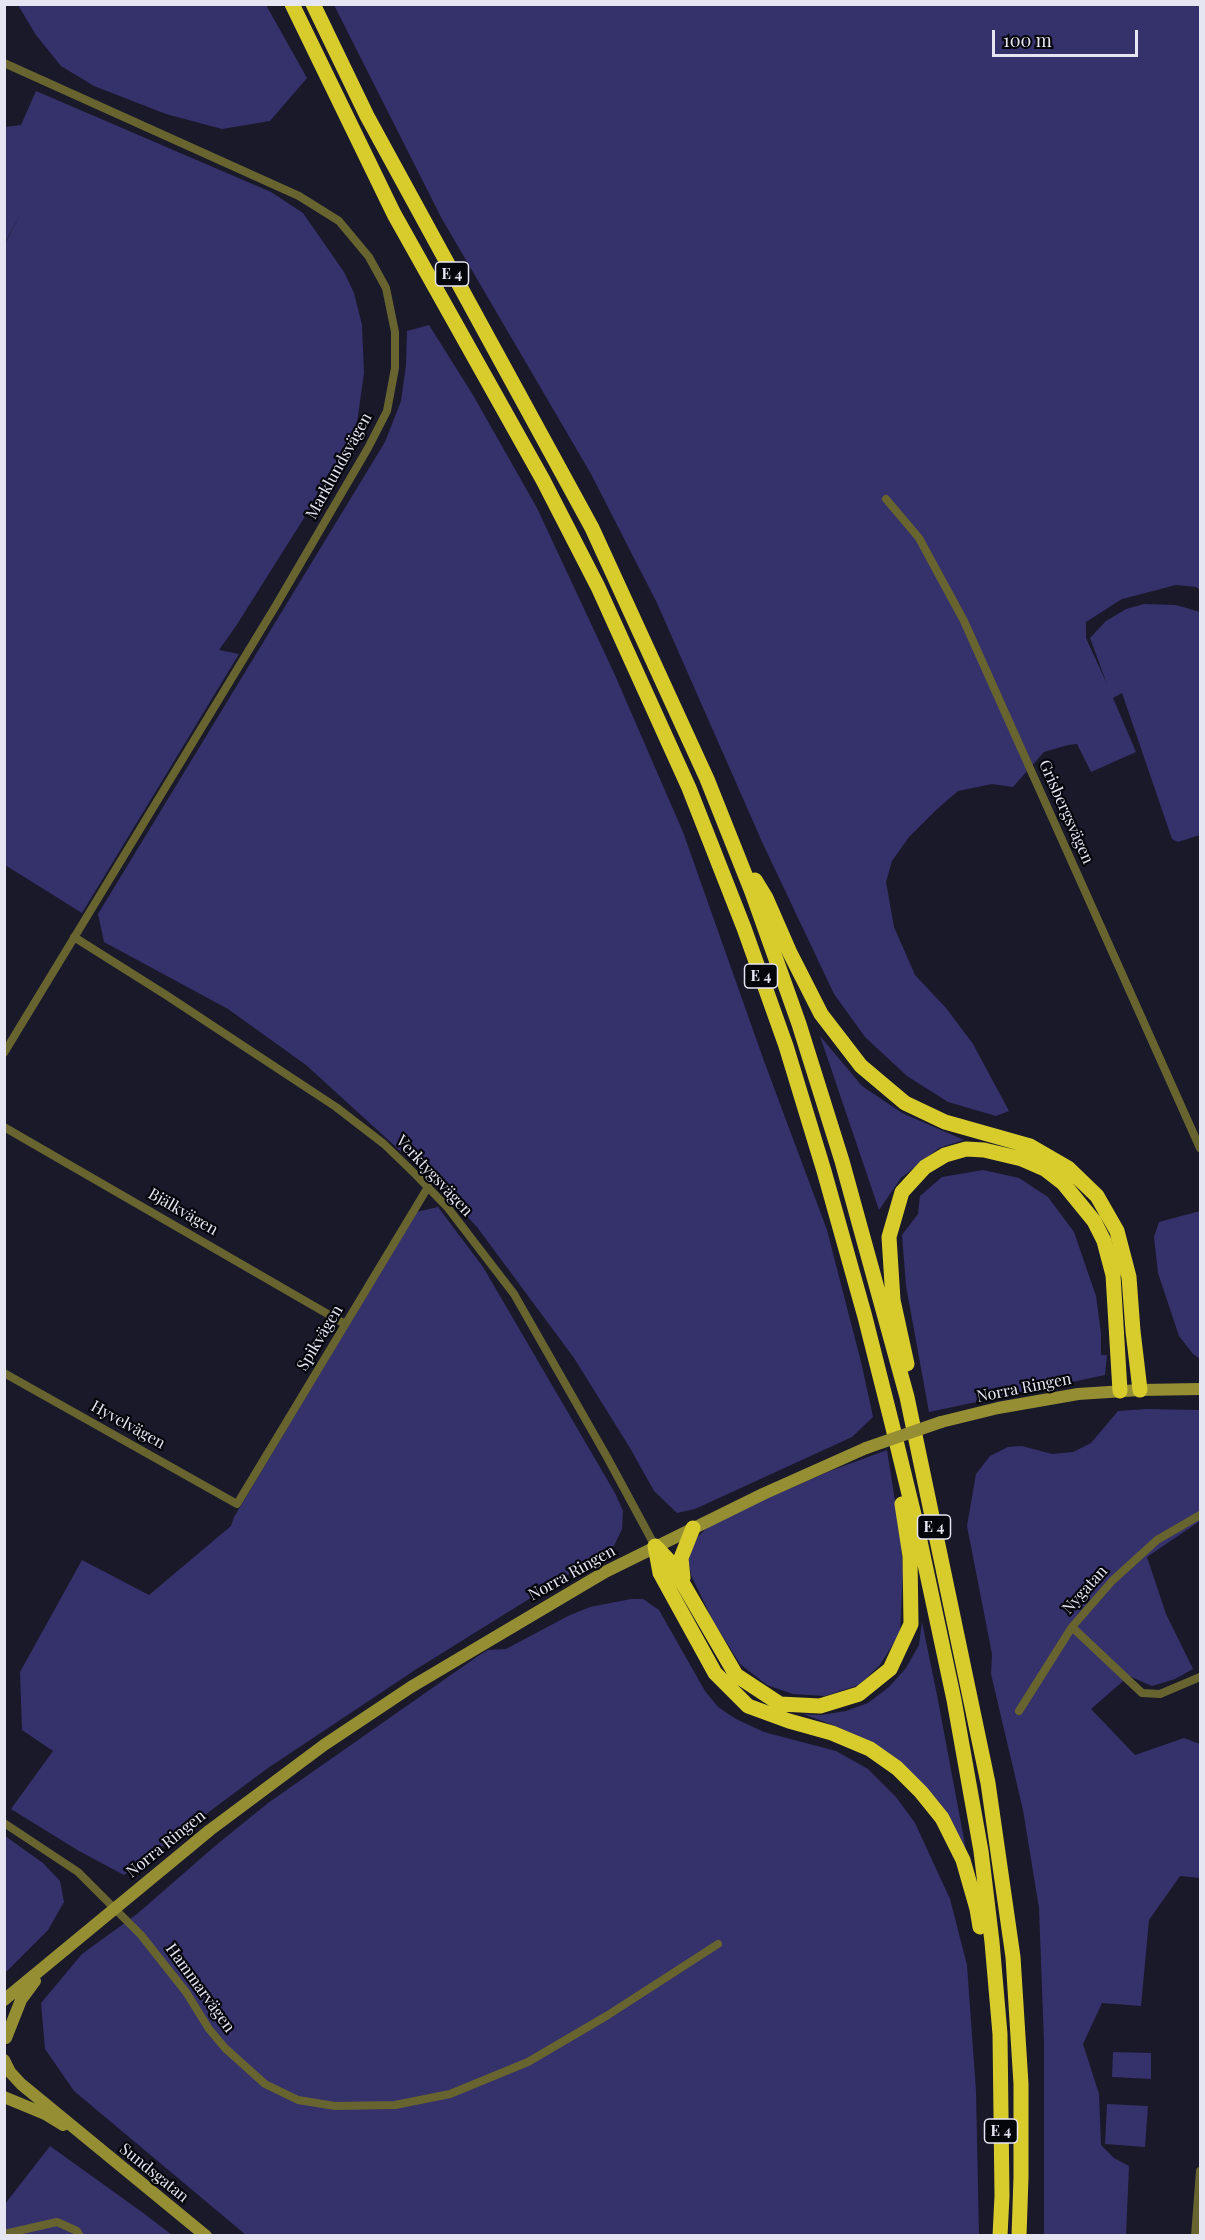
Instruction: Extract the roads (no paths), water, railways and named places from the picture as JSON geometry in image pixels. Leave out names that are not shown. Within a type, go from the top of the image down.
[{"type":"highway","name":"E 4","points":[[292,4],[394,214],[543,480],[598,587],[689,788],[744,928],[786,1046],[865,1317],[902,1465],[954,1700],[981,1851],[992,1942],[999,2027],[1002,2196],[1000,2235]]},
{"type":"highway","name":"E 4","points":[[313,4],[367,116],[592,528],[694,749],[732,841],[799,1024],[843,1161],[907,1397],[988,1783],[1013,1957],[1021,2084],[1022,2177],[1019,2235]]},
{"type":"highway","name":"E 4","points":[[732,841],[766,898],[790,953],[821,1014],[861,1066],[905,1103],[945,1122],[1030,1146],[1068,1168],[1096,1196],[1117,1231],[1129,1277],[1140,1390]]},
{"type":"highway","name":"E 4","points":[[907,1397],[907,1356],[893,1300],[889,1237],[902,1192],[925,1167],[945,1155],[966,1149],[1002,1152],[1045,1169],[1063,1183],[1094,1221],[1104,1241],[1113,1275],[1120,1391]]},
{"type":"highway","name":"E 4","points":[[656,1546],[671,1563],[736,1675],[780,1704],[820,1706],[860,1694],[890,1669],[910,1624],[910,1556],[901,1494],[902,1465]]},
{"type":"highway","points":[[681,1581],[683,1576],[681,1558],[693,1528]]},
{"type":"highway","name":"E 4","points":[[656,1546],[660,1573],[715,1673],[748,1706],[832,1733],[870,1749],[897,1768],[942,1818],[963,1860],[977,1909],[999,2027]]},
{"type":"main road","name":"Norra Ringen","points":[[4,2000],[43,1970],[115,1906],[210,1830],[324,1745],[411,1687],[585,1584],[656,1546],[866,1448],[941,1422],[998,1408],[1078,1394],[1200,1389]]},
{"type":"main road","name":"Norra Ringen","points":[[4,2060],[5,2036],[21,2000],[43,1970]]},
{"type":"main road","name":"Sundsgatan","points":[[4,2060],[10,2072],[21,2084],[206,2235]]},
{"type":"main road","name":"Sundsgatan","points":[[4,2097],[45,2114],[82,2136]]},
{"type":"street","name":"Marklundsvägen","points":[[4,63],[299,196],[339,222],[369,257],[386,288],[395,332],[395,369],[387,411],[368,448],[275,607],[4,1053]]},
{"type":"street","name":"Grisbergsvägen","points":[[886,499],[919,537],[964,621],[1200,1148]]},
{"type":"street","name":"Verktygsvägen","points":[[74,937],[336,1107],[384,1144],[428,1187],[448,1208],[514,1294],[656,1546]]},
{"type":"street","name":"Bjälkvägen","points":[[4,1127],[345,1324]]},
{"type":"street","name":"Spikvägen","points":[[237,1504],[428,1187]]},
{"type":"street","name":"Hyvelvägen","points":[[4,1372],[237,1504]]},
{"type":"street","name":"Nygatan","points":[[1019,1711],[1072,1627],[1112,1581],[1157,1540],[1200,1515]]},
{"type":"street","points":[[1072,1627],[1143,1693],[1160,1694],[1200,1677]]},
{"type":"street","name":"Hammarvägen","points":[[4,1823],[78,1872],[115,1906],[186,1992],[209,2029],[225,2048],[265,2084],[298,2100],[335,2106],[395,2105],[450,2094],[528,2062],[608,2016],[718,1944]]},
{"type":"street","points":[[1195,2235],[1200,2171]]},
{"type":"street","points":[[4,2234],[57,2222],[77,2231],[80,2235]]}]
